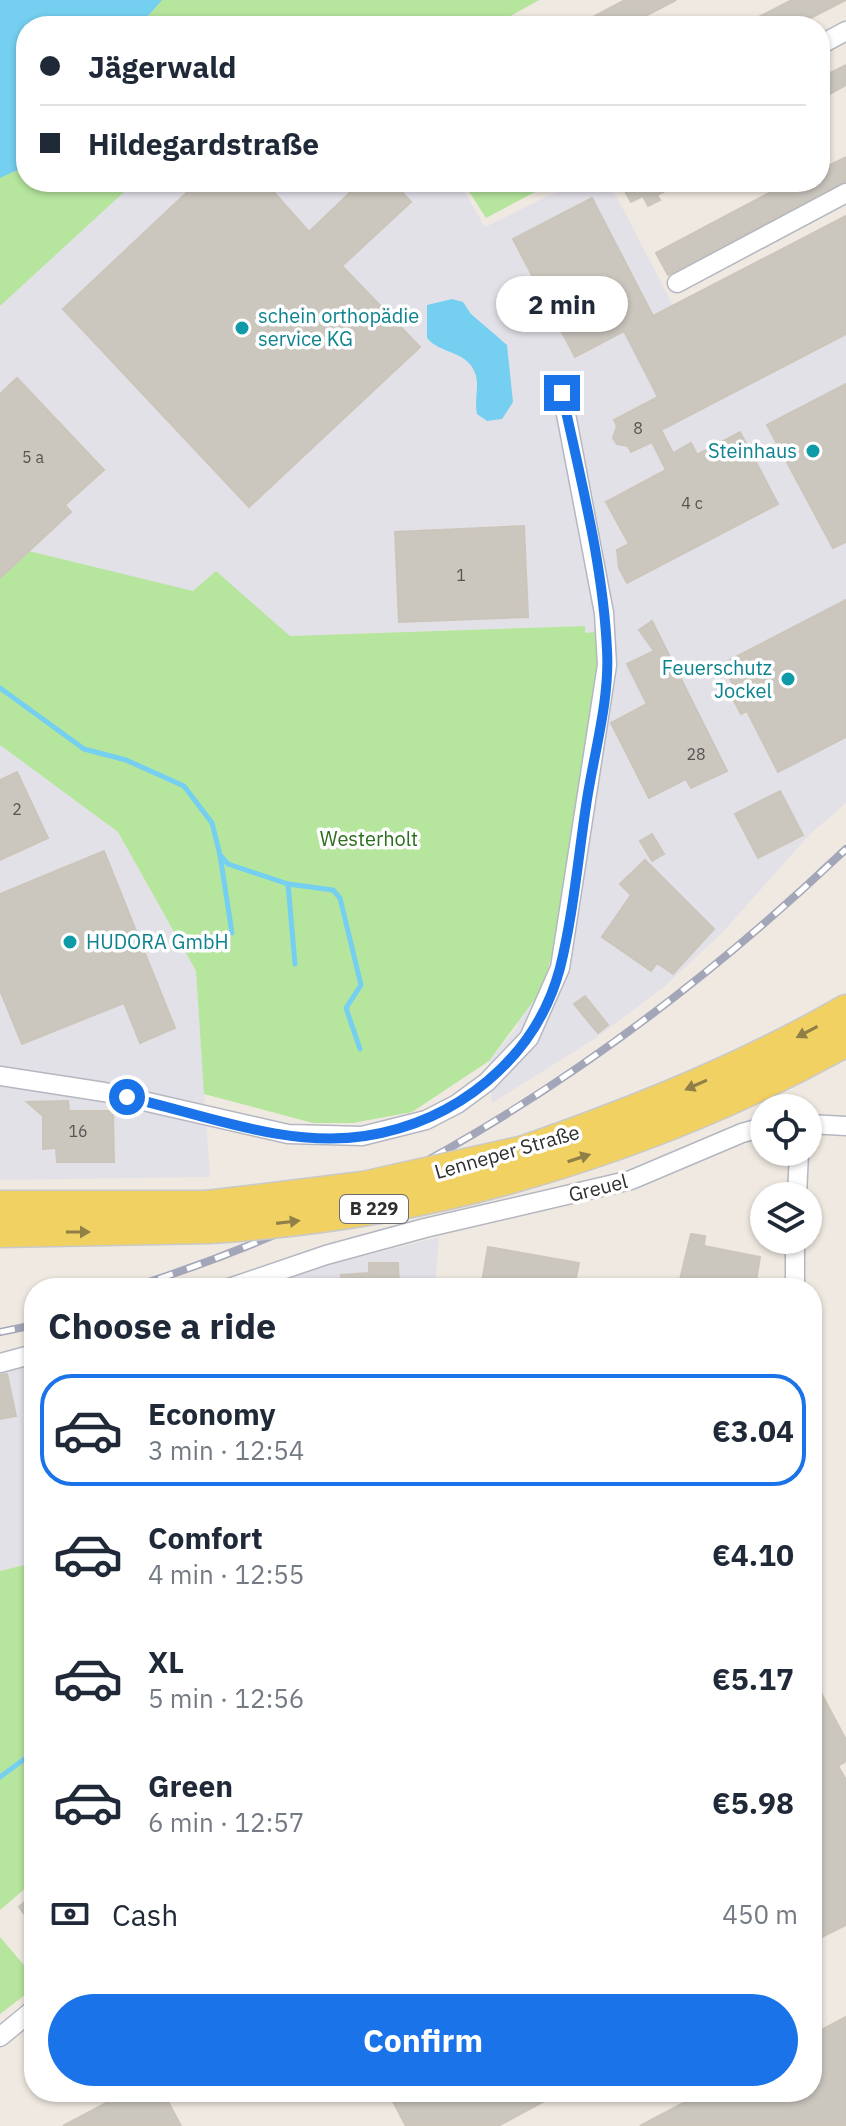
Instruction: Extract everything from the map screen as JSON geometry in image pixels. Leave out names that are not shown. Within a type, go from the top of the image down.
[{"type":"main road","name":"Lenneper Straße","points":[[0,1232],[209,1217],[353,1213],[451,1194],[530,1161],[607,1122],[760,1057],[846,1010]]},
{"type":"main road","name":"Lenneper Straße","points":[[530,1161],[622,1143],[719,1105],[846,1041]]},
{"type":"main road","name":"Lenneper Straße","points":[[0,1206],[209,1217]]},
{"type":"street","points":[[677,283],[846,193]]},
{"type":"street","points":[[0,1076],[104,1092],[288,1134],[362,1136],[426,1120],[487,1082],[529,1038],[560,968],[605,685],[606,637],[583,492],[562,393]]},
{"type":"street","points":[[822,1125],[844,1126]]},
{"type":"street","name":"Greuel","points":[[258,1278],[326,1255],[425,1228],[631,1180],[750,1133]]},
{"type":"street","points":[[795,1254],[795,1278]]},
{"type":"street","points":[[0,1363],[24,1357]]},
{"type":"street","points":[[0,2037],[24,2017]]},
{"type":"shaded area","points":[[102,192],[465,192],[485,227],[556,192],[614,192],[673,305],[846,216],[846,803],[810,834],[722,933],[665,986],[596,1038],[492,1103],[489,1061],[517,1027],[585,626],[289,636],[216,572],[182,601],[0,590],[0,282]]},
{"type":"shaded area","points":[[0,745],[118,832],[196,971],[210,1177],[0,1180]]},
{"type":"shaded area","points":[[439,1237],[436,1278],[290,1278]]},
{"type":"shaded area","points":[[24,1362],[24,1565],[0,1571],[0,1369]]},
{"type":"green space","points":[[0,0],[539,0],[511,16],[16,16],[16,192],[124,192],[0,306]]},
{"type":"green space","points":[[469,192],[535,192],[486,218]]},
{"type":"green space","name":"Westerholt","points":[[0,544],[193,591],[216,571],[290,636],[585,626],[585,633],[594,632],[603,647],[552,954],[543,988],[489,1061],[412,1112],[353,1123],[313,1123],[204,1094],[196,971],[118,832],[0,745]]},
{"type":"green space","points":[[24,1565],[24,1890],[0,1910],[0,1571]]},
{"type":"green space","points":[[0,1937],[24,1965],[24,1996],[0,2014]]},
{"type":"water","points":[[0,0],[162,0],[148,16],[16,16],[16,171],[0,178]]},
{"type":"water","points":[[452,299],[463,302],[471,314],[507,345],[513,402],[502,419],[487,421],[477,414],[477,381],[472,368],[461,357],[427,338],[427,305]]},
{"type":"building","points":[[625,0],[676,0],[645,16],[595,16]]},
{"type":"building","points":[[792,0],[846,0],[815,16],[761,16]]},
{"type":"building","points":[[846,65],[846,85],[830,94],[830,73]]},
{"type":"building","points":[[846,157],[846,181],[830,189],[830,165]]},
{"type":"building","name":"schein orthopädie service KG","points":[[187,192],[274,192],[309,232],[351,192],[402,192],[411,202],[342,266],[420,347],[249,507],[63,309]]},
{"type":"building","points":[[626,192],[663,192],[657,195],[660,200],[648,206],[643,196],[631,202]]},
{"type":"building","points":[[825,192],[668,275],[656,253],[767,194]]},
{"type":"building","points":[[592,198],[653,316],[846,216],[846,334],[661,430],[673,453],[691,443],[697,455],[740,432],[778,504],[627,583],[619,568],[617,550],[629,544],[606,502],[666,470],[652,442],[631,452],[628,446],[617,444],[613,438],[617,426],[614,420],[658,397],[624,331],[575,357],[513,239]]},
{"type":"building","points":[[17,378],[104,470],[65,505],[71,512],[0,578],[0,394]]},
{"type":"building","name":"Steinhaus","points":[[846,384],[846,542],[833,548],[767,425]]},
{"type":"building","points":[[524,526],[528,617],[399,622],[395,532]]},
{"type":"building","name":"Feuerschutz Jockel","points":[[846,600],[846,737],[778,772],[747,711],[741,714],[732,697],[738,694],[722,664]]},
{"type":"building","points":[[652,621],[727,771],[691,788],[686,779],[649,798],[611,723],[647,704],[627,664],[654,651],[639,630]]},
{"type":"building","points":[[17,772],[48,838],[0,860],[0,780]]},
{"type":"building","points":[[780,791],[803,835],[758,858],[735,814]]},
{"type":"building","points":[[652,834],[664,854],[652,861],[640,841]]},
{"type":"building","name":"HUDORA GmbH","points":[[104,851],[175,1028],[140,1043],[124,1003],[22,1044],[0,990],[0,894]]},
{"type":"building","points":[[645,860],[714,929],[673,974],[657,963],[651,971],[602,937],[631,895],[620,884]]},
{"type":"building","points":[[585,996],[608,1025],[598,1033],[574,1004]]},
{"type":"building","points":[[68,1101],[69,1111],[113,1111],[114,1162],[57,1162],[56,1148],[43,1149],[43,1116],[27,1102]]},
{"type":"building","points":[[691,1234],[705,1236],[704,1246],[760,1257],[757,1278],[680,1278]]},
{"type":"building","points":[[488,1247],[579,1263],[576,1278],[483,1278]]},
{"type":"building","points":[[369,1263],[398,1263],[399,1278],[341,1278],[341,1275],[369,1273]]},
{"type":"building","points":[[7,1374],[16,1416],[0,1419],[0,1375]]},
{"type":"building","points":[[822,1695],[846,1740],[846,1761],[838,1766],[846,1780],[846,1925],[822,1937]]},
{"type":"building","points":[[846,2017],[846,2126],[640,2126],[685,2102],[822,2102],[822,2030]]},
{"type":"building","points":[[108,2102],[168,2102],[181,2126],[63,2126]]},
{"type":"building","points":[[393,2102],[542,2102],[498,2126],[406,2126]]},
{"type":"waterway","points":[[0,688],[84,749],[126,760],[184,786],[212,823],[220,855],[228,864],[288,884],[333,890],[340,898],[361,985],[346,1008],[360,1049]]},
{"type":"waterway","points":[[220,855],[232,933]]},
{"type":"waterway","points":[[288,884],[295,964]]},
{"type":"waterway","points":[[0,1777],[24,1759]]},
{"type":"railway","points":[[159,1278],[230,1253],[328,1211],[422,1163],[513,1110],[601,1051],[686,988],[768,920],[846,849]]},
{"type":"railway","points":[[0,1332],[24,1327]]},
{"type":"place","name":"schein orthopädie service KG","points":[[242,328]]},
{"type":"place","name":"Steinhaus","points":[[813,451]]},
{"type":"place","name":"Feuerschutz Jockel","points":[[788,679]]},
{"type":"place","name":"HUDORA GmbH","points":[[70,942]]},
{"type":"route","points":[[127,1097],[288,1134],[362,1136],[426,1120],[457,1104],[487,1082],[529,1038],[541,1018],[560,968],[607,674],[604,613],[562,393]]}]
